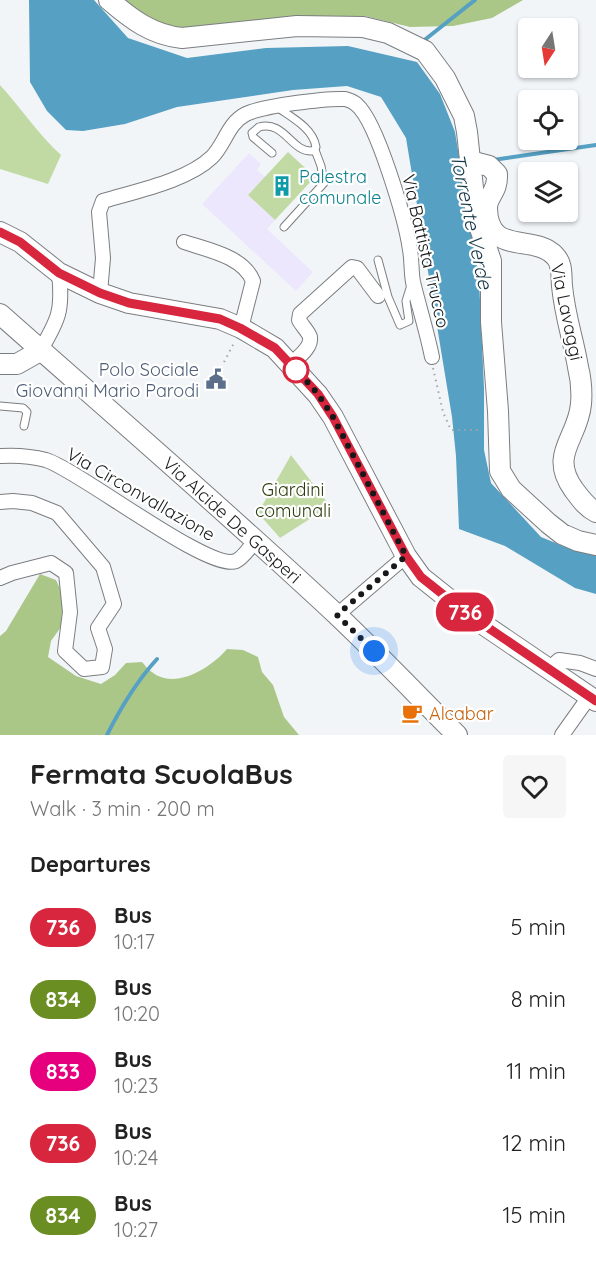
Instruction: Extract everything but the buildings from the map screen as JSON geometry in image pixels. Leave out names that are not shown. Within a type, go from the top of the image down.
[{"type":"main road","points":[[109,0],[142,26],[167,37],[182,38],[297,26],[363,27],[388,33],[426,51],[445,78],[464,116],[476,216],[491,261],[491,322],[500,471],[511,489],[562,534],[596,545]]},
{"type":"main road","name":"Via Lavaggi","points":[[470,161],[489,166],[497,174],[497,186],[488,202],[487,209],[493,229],[509,242],[547,249],[560,263],[564,313],[579,370],[581,404],[575,428],[564,449],[563,466],[568,481],[588,508],[596,512]]},
{"type":"main road","points":[[0,232],[20,242],[59,273],[100,293],[129,303],[220,319],[275,348],[318,394],[333,417],[406,556],[421,577],[465,612],[593,699]]},
{"type":"main road","name":"Via Alcide De Gasperi","points":[[0,314],[199,489],[337,615],[456,735]]},
{"type":"main road","points":[[0,364],[17,364],[40,351]]},
{"type":"street","name":"Via Battista Trucco","points":[[100,293],[103,258],[99,212],[103,201],[157,186],[193,170],[213,156],[232,126],[241,117],[252,112],[304,102],[345,99],[361,110],[377,139],[394,187],[410,249],[413,280],[432,357]]},
{"type":"street","points":[[184,242],[227,257],[245,268],[252,276],[253,281],[240,328]]},
{"type":"street","points":[[291,364],[310,341],[299,320],[300,314],[352,267],[357,268],[378,296]]},
{"type":"street","points":[[40,351],[62,306],[59,273]]},
{"type":"street","name":"Via Circonvallazione","points":[[0,456],[29,457],[56,464],[188,545],[228,562],[237,561],[255,541]]},
{"type":"street","points":[[0,501],[32,503],[57,513],[103,567],[114,604],[98,628],[105,649],[102,667],[84,669],[65,651],[70,612],[66,573],[51,563],[0,578]]},
{"type":"street","points":[[337,615],[406,556]]},
{"type":"street","points":[[549,669],[559,660],[580,663],[596,669]]},
{"type":"street","points":[[562,735],[593,699]]},
{"type":"lane","points":[[277,107],[298,122],[312,136],[324,183],[284,227]]},
{"type":"lane","points":[[272,153],[253,137],[252,133],[259,127],[274,126],[302,149],[310,152],[315,150]]},
{"type":"lane","points":[[378,261],[388,297],[400,325],[409,321],[406,300],[413,280]]},
{"type":"lane","points":[[0,406],[23,408],[27,412],[24,426]]},
{"type":"path","points":[[224,362],[240,328]]},
{"type":"path","points":[[432,357],[443,411],[451,430],[489,429]]},
{"type":"shaded area","points":[[249,153],[261,164],[257,170],[265,177],[248,195],[275,220],[267,229],[313,272],[296,291],[202,204]]},
{"type":"green space","points":[[123,0],[523,0],[492,18],[453,26],[410,27],[365,16],[284,21],[177,32],[153,21]]},
{"type":"green space","points":[[0,85],[61,155],[48,184],[0,169]]},
{"type":"green space","name":"Palestra comunale","points":[[288,152],[315,177],[275,220],[248,195]]},
{"type":"green space","name":"Giardini comunali","points":[[291,455],[330,506],[280,538],[258,513]]},
{"type":"green space","points":[[40,574],[56,580],[63,595],[61,627],[51,641],[48,657],[76,676],[101,684],[115,675],[126,663],[142,662],[161,677],[182,678],[203,669],[227,649],[243,650],[258,657],[262,672],[273,685],[284,717],[299,735],[0,735],[0,636],[6,631]]},
{"type":"water","points":[[29,0],[94,0],[128,38],[187,58],[266,48],[348,46],[417,62],[440,94],[455,132],[479,279],[484,388],[484,450],[491,483],[541,537],[573,550],[596,554],[596,594],[575,588],[505,546],[459,529],[452,417],[406,138],[381,97],[347,86],[293,90],[177,107],[125,124],[83,131],[66,130],[47,111],[30,82]]},
{"type":"waterway","points":[[422,42],[475,0]]},
{"type":"waterway","points":[[493,160],[596,145]]},
{"type":"waterway","points":[[107,735],[129,695],[157,659]]},
{"type":"bus line","name":"736","points":[[0,232],[20,242],[59,273],[81,285],[129,303],[220,319],[275,348],[318,394],[333,417],[406,556],[421,577],[465,612],[596,701]]},
{"type":"place","name":"Palestra comunale","points":[[282,186]]},
{"type":"place","name":"Polo Sociale Giovanni Mario Parodi","points":[[216,379]]},
{"type":"place","name":"Alcabar","points":[[412,713]]},
{"type":"route","points":[[296,370],[291,364],[318,394],[333,417],[406,556],[337,615],[374,651]]},
{"type":"water label","name":"Torrente Verde","points":[[472,221]]}]
